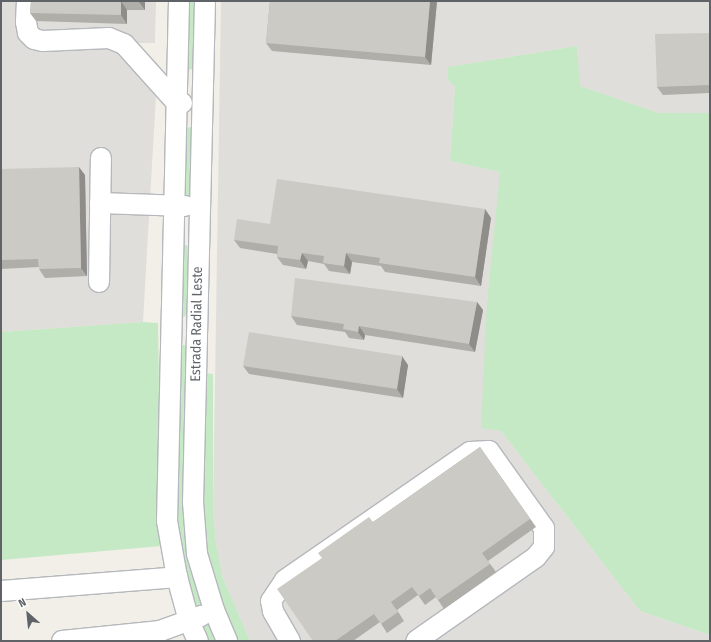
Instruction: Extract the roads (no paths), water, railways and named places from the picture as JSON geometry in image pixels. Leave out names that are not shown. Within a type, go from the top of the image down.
[{"type":"street","points":[[27,1],[26,22],[28,33],[34,39],[43,41],[109,38],[124,44],[177,103],[202,105]]},
{"type":"street","name":"Estrada Radial Leste","points":[[178,1],[177,103],[172,205],[167,521],[176,577],[189,621],[198,641]]},
{"type":"street","name":"Estrada Radial Leste","points":[[205,1],[194,526],[197,554],[214,610],[227,641]]},
{"type":"street","points":[[98,282],[101,158]]},
{"type":"street","points":[[100,204],[200,206]]},
{"type":"street","points":[[170,331],[197,333]]},
{"type":"street","points":[[290,641],[273,611],[271,601],[285,580],[470,452],[488,451],[544,528],[544,546],[536,557],[416,641]]},
{"type":"street","points":[[1,591],[176,577]]},
{"type":"street","points":[[62,641],[160,632],[214,610]]}]
